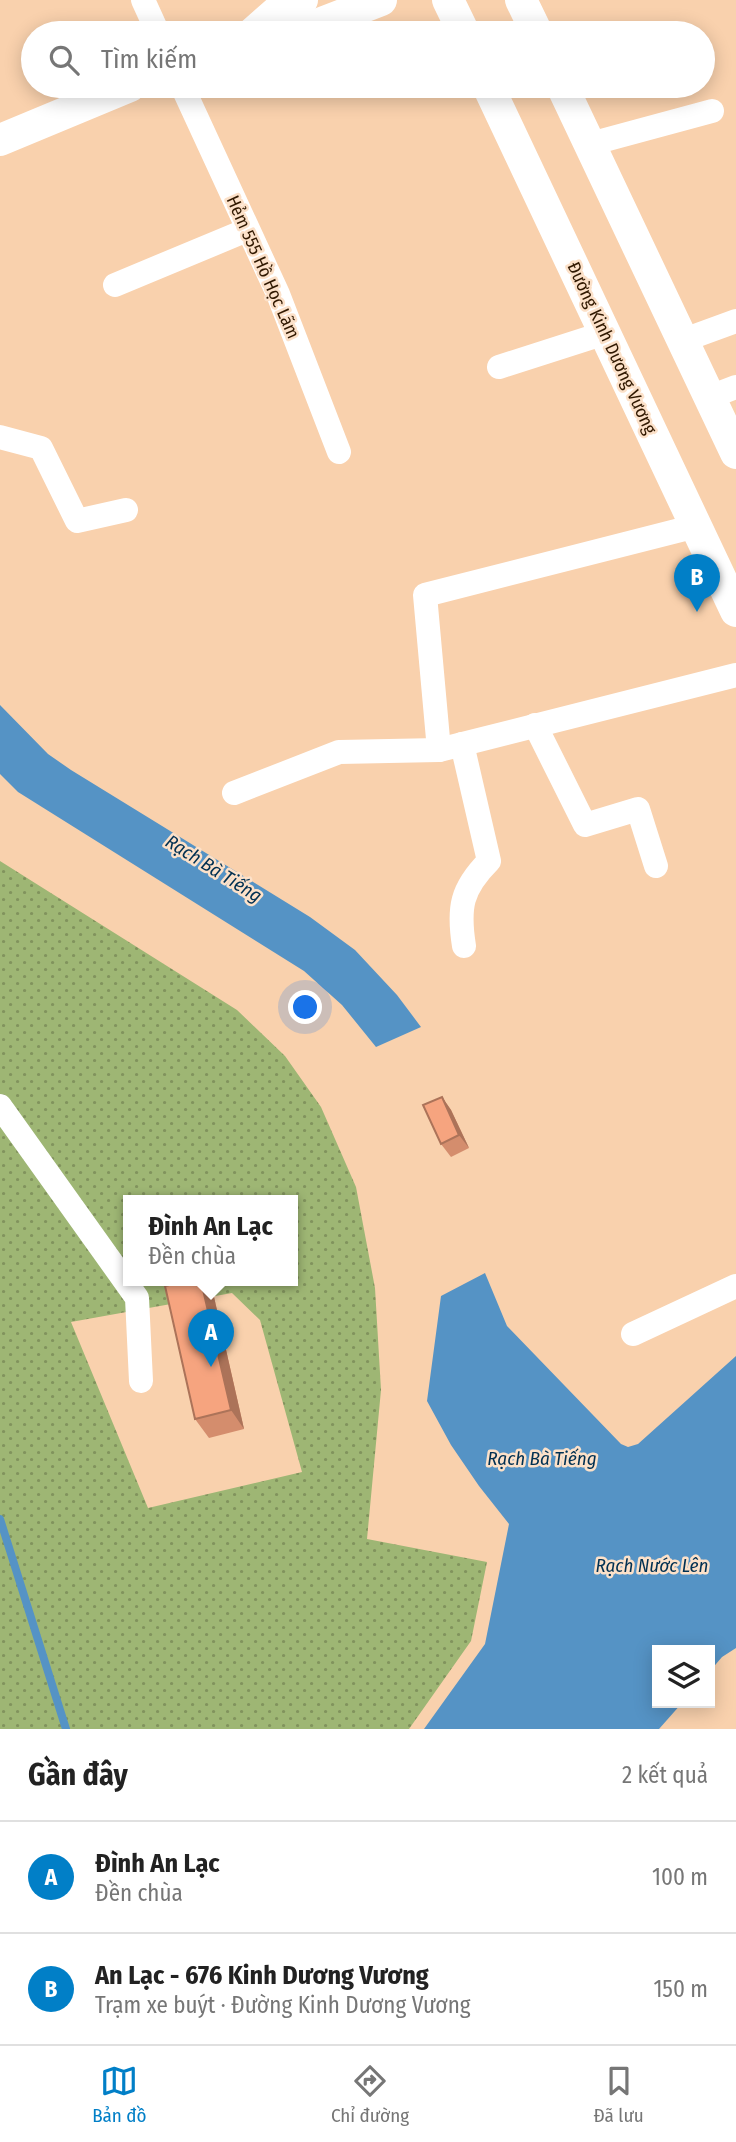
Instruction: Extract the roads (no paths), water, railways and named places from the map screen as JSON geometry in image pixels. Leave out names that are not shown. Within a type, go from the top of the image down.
[{"type":"main road","points":[[269,21],[278,11],[302,0]]},
{"type":"main road","points":[[327,21],[381,0]]},
{"type":"main road","points":[[448,0],[458,21]]},
{"type":"main road","points":[[521,0],[531,21]]},
{"type":"main road","points":[[0,140],[101,98]]},
{"type":"main road","name":"Đường Kinh Dương Vương","points":[[494,98],[736,611]]},
{"type":"main road","points":[[568,98],[684,340],[723,392],[736,453]]},
{"type":"street","points":[[143,0],[153,21]]},
{"type":"street","name":"Hẻm 555 Hồ Học Lãm","points":[[187,98],[278,294],[339,452]]},
{"type":"street","points":[[590,144],[712,111]]},
{"type":"street","points":[[115,285],[247,230]]},
{"type":"street","points":[[684,340],[736,321]]},
{"type":"street","points":[[499,368],[605,333]]},
{"type":"street","points":[[0,437],[41,448],[77,521],[126,510]]},
{"type":"street","points":[[464,946],[459,918],[464,896],[476,873],[489,861],[450,747],[425,595],[696,526]]},
{"type":"street","points":[[234,793],[339,752],[450,747],[736,675]]},
{"type":"street","points":[[535,725],[585,825],[638,808],[656,866]]},
{"type":"street","points":[[0,1106],[123,1278]]},
{"type":"street","points":[[128,1286],[137,1298],[141,1381]]},
{"type":"street","points":[[633,1334],[736,1286]]},
{"type":"water","name":"Rạch Bà Tiếng","points":[[0,705],[48,754],[71,770],[310,917],[355,950],[397,995],[421,1027],[376,1047],[342,1005],[304,971],[18,792],[0,774]]},
{"type":"water","name":"Rạch Nước Lên","points":[[485,1273],[507,1326],[621,1444],[628,1447],[638,1444],[736,1356],[736,1648],[715,1665],[715,1645],[652,1645],[652,1708],[678,1708],[659,1729],[424,1729],[485,1644],[509,1524],[451,1445],[427,1401],[441,1296]]},
{"type":"waterway","points":[[0,1519],[66,1729]]},
{"type":"place","name":"An Lạc - 676 Kinh Dương Vương","points":[[697,612]]},
{"type":"place","name":"Đình An Lạc","points":[[211,1367]]}]
